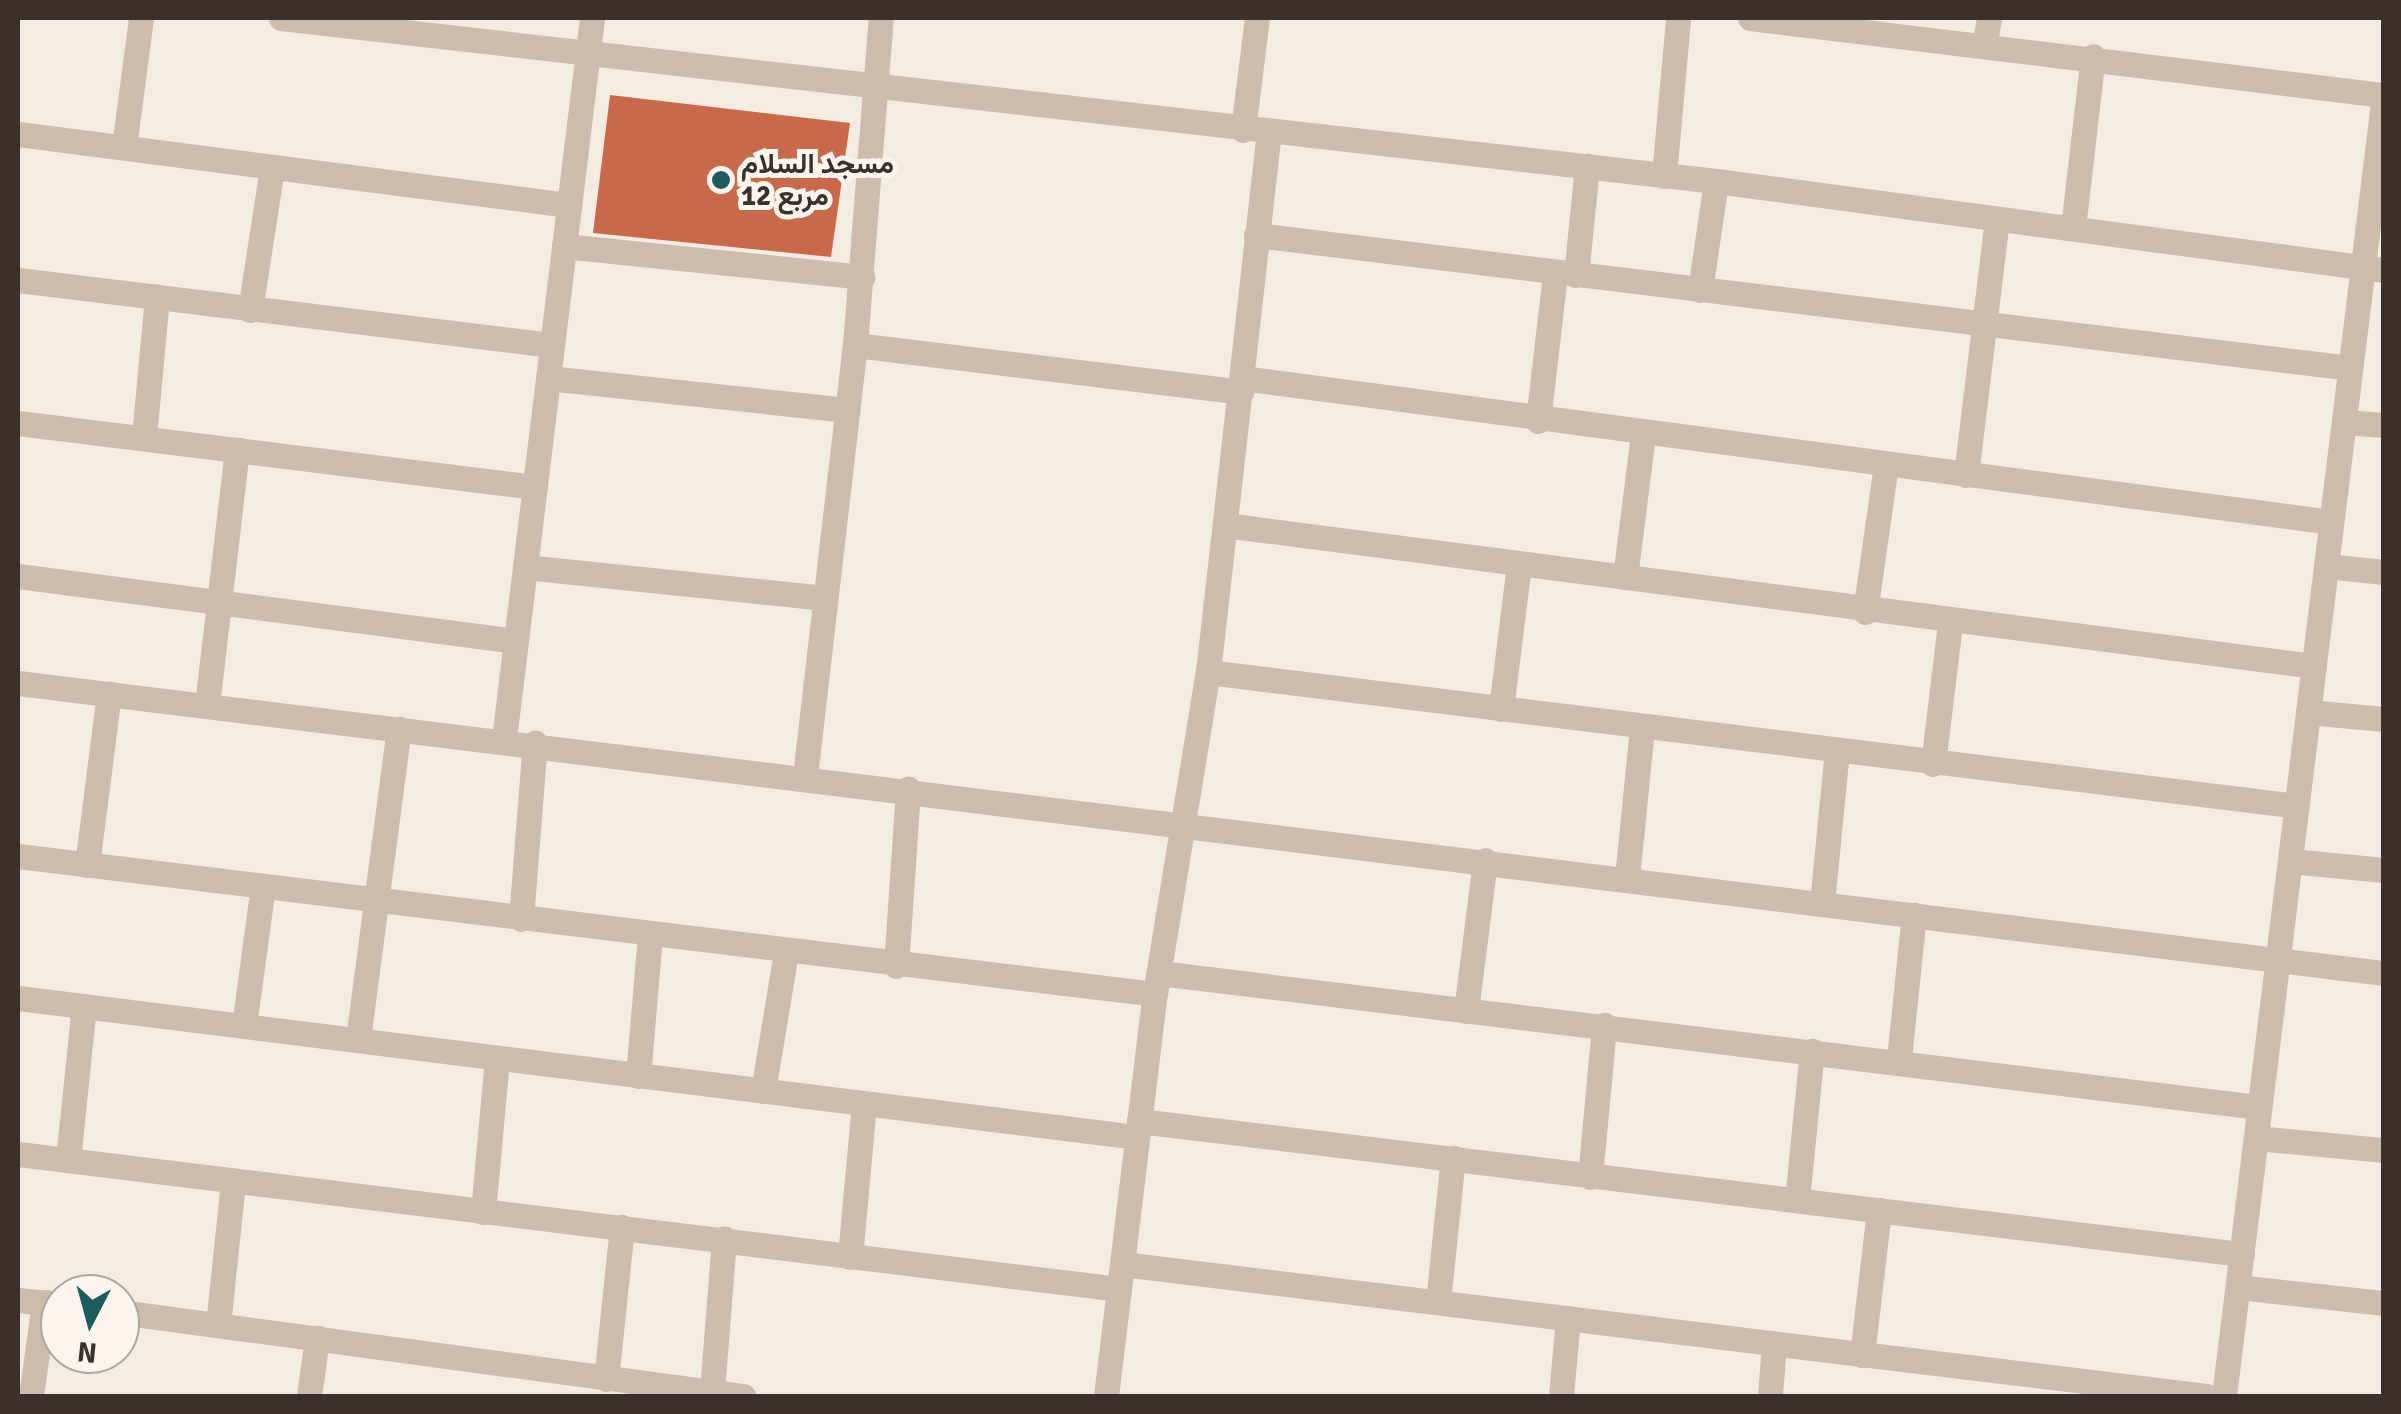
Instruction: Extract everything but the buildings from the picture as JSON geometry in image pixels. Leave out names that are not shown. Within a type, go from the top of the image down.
[{"type":"street","points":[[124,147],[141,18]]},
{"type":"street","points":[[290,18],[878,92],[1716,181],[2373,269]]},
{"type":"street","points":[[504,739],[592,18]]},
{"type":"street","points":[[805,776],[862,276],[878,92],[880,18]]},
{"type":"street","points":[[1106,1396],[1157,984],[1208,672],[1242,385],[1256,235],[1256,18]]},
{"type":"street","points":[[1664,176],[1678,18]]},
{"type":"street","points":[[1750,18],[1987,30],[2093,56],[2383,95],[2373,269],[2350,368],[2224,1396]]},
{"type":"street","points":[[2073,228],[2093,56]]},
{"type":"street","points":[[18,134],[569,205]]},
{"type":"street","points":[[1538,420],[1586,166]]},
{"type":"street","points":[[250,310],[272,168]]},
{"type":"street","points":[[1700,290],[1716,181]]},
{"type":"street","points":[[1966,475],[1997,219]]},
{"type":"street","points":[[1256,235],[2350,368]]},
{"type":"street","points":[[564,246],[862,276]]},
{"type":"street","points":[[18,280],[552,345]]},
{"type":"street","points":[[144,437],[157,297]]},
{"type":"street","points":[[855,345],[1538,420],[2331,522]]},
{"type":"street","points":[[548,378],[847,410]]},
{"type":"street","points":[[2344,422],[2384,425]]},
{"type":"street","points":[[18,423],[535,487]]},
{"type":"street","points":[[1626,577],[1642,434]]},
{"type":"street","points":[[207,705],[237,450]]},
{"type":"street","points":[[1865,612],[1886,464]]},
{"type":"street","points":[[1226,525],[1865,612],[2314,666]]},
{"type":"street","points":[[1501,709],[1518,565]]},
{"type":"street","points":[[2326,566],[2384,572]]},
{"type":"street","points":[[525,568],[825,598]]},
{"type":"street","points":[[18,576],[516,641]]},
{"type":"street","points":[[1933,764],[1950,622]]},
{"type":"street","points":[[1208,672],[2297,806]]},
{"type":"street","points":[[18,683],[908,788],[2384,973]]},
{"type":"street","points":[[87,864],[109,693]]},
{"type":"street","points":[[2308,712],[2384,719]]},
{"type":"street","points":[[1628,878],[1642,727]]},
{"type":"street","points":[[358,1039],[399,729]]},
{"type":"street","points":[[521,919],[535,743]]},
{"type":"street","points":[[1822,904],[1837,750]]},
{"type":"street","points":[[896,966],[908,788]]},
{"type":"street","points":[[18,856],[896,966],[1466,1010],[1899,1059],[2259,1107]]},
{"type":"street","points":[[1466,1010],[1485,860]]},
{"type":"street","points":[[2290,861],[2384,870]]},
{"type":"street","points":[[244,1026],[263,886]]},
{"type":"street","points":[[1899,1059],[1914,915]]},
{"type":"street","points":[[638,1076],[650,935]]},
{"type":"street","points":[[764,1091],[786,952]]},
{"type":"street","points":[[18,998],[864,1104],[1453,1158],[2242,1254]]},
{"type":"street","points":[[68,1160],[84,1006]]},
{"type":"street","points":[[1590,1177],[1604,1025]]},
{"type":"street","points":[[1797,1200],[1812,1051]]},
{"type":"street","points":[[483,1212],[497,1059]]},
{"type":"street","points":[[850,1257],[864,1104]]},
{"type":"street","points":[[2256,1138],[2384,1150]]},
{"type":"street","points":[[18,1154],[724,1238],[850,1257],[1438,1302],[2206,1396]]},
{"type":"street","points":[[1438,1302],[1453,1158]]},
{"type":"street","points":[[218,1325],[233,1182]]},
{"type":"street","points":[[1862,1354],[1879,1210]]},
{"type":"street","points":[[606,1379],[622,1228]]},
{"type":"street","points":[[712,1391],[724,1238]]},
{"type":"street","points":[[2238,1287],[2384,1303]]},
{"type":"street","points":[[140,1315],[744,1396]]},
{"type":"street","points":[[1560,1396],[1568,1318]]},
{"type":"street","points":[[310,1396],[316,1338]]},
{"type":"street","points":[[1770,1396],[1774,1343]]},
{"type":"street","points":[[31,1396],[40,1356]]},
{"type":"place","name":"مسجد السلام مربع 12","points":[[721,180]]}]
